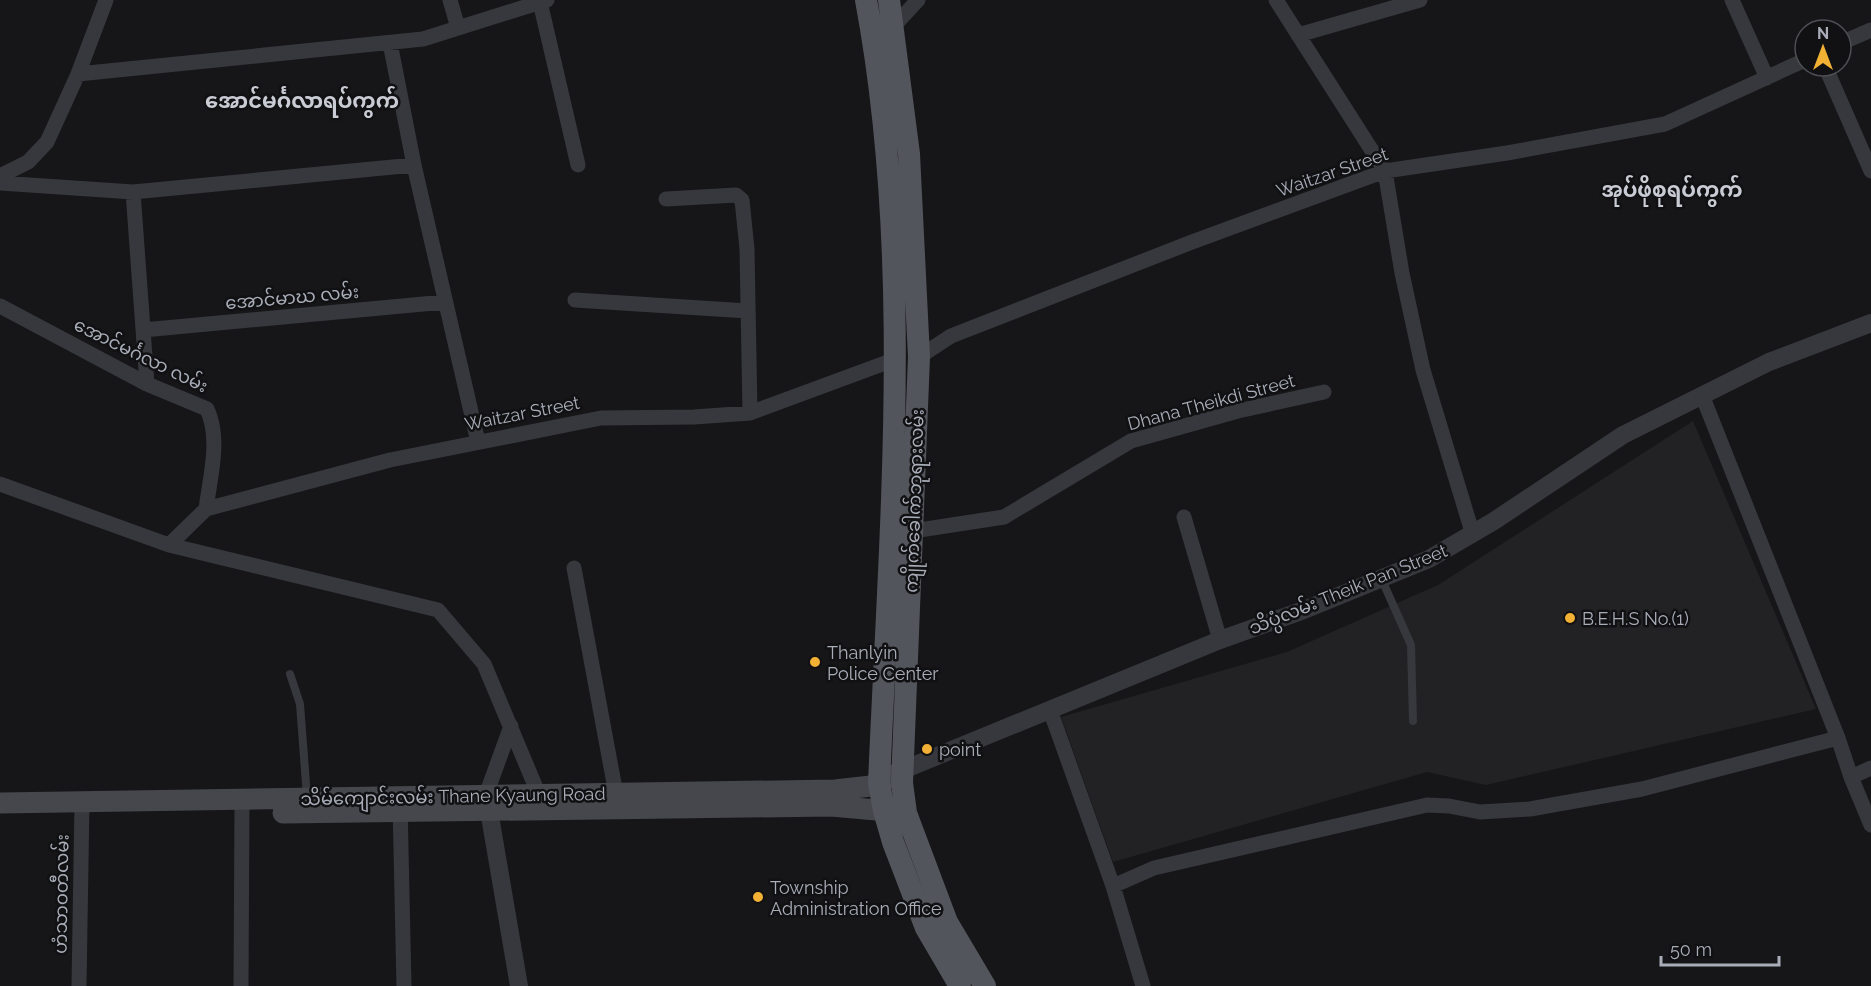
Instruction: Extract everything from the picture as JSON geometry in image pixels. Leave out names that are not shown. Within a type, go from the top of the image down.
[{"type":"main road","name":"ကျိုက်ခေါက်ဘုရားလမ်း","points":[[866,0],[886,154],[896,359],[879,783],[947,922],[985,986]]},
{"type":"main road","name":"ကျိုက်ခေါက်ဘုရားလမ်း","points":[[889,0],[909,154],[918,357],[903,770],[895,812],[893,842],[926,928],[960,986]]},
{"type":"main road","name":"သိမ်ကျောင်းလမ်း Thane Kyaung Road","points":[[487,803],[539,795],[835,790],[871,786],[903,770]]},
{"type":"main road","name":"သိမ်ကျောင်းလမ်း Thane Kyaung Road","points":[[0,803],[82,808]]},
{"type":"main road","name":"သိမ်ကျောင်းလမ်း Thane Kyaung Road","points":[[0,814],[82,808],[487,803],[831,806],[895,812]]},
{"type":"street","points":[[0,176],[28,162],[47,142],[78,74],[106,0]]},
{"type":"street","points":[[450,0],[458,28]]},
{"type":"street","points":[[894,26],[918,0]]},
{"type":"street","points":[[1276,0],[1385,171],[1402,273],[1423,370],[1473,534]]},
{"type":"street","points":[[1298,35],[1420,0]]},
{"type":"street","points":[[1732,0],[1767,78]]},
{"type":"street","points":[[78,74],[423,39],[543,1],[578,165]]},
{"type":"street","points":[[1853,38],[1871,30]]},
{"type":"street","points":[[390,43],[414,165],[478,442]]},
{"type":"street","name":"Waitzar Street","points":[[918,357],[951,336],[1192,242],[1385,171],[1507,153],[1665,124],[1793,66]]},
{"type":"street","points":[[1830,78],[1871,171]]},
{"type":"street","points":[[0,183],[133,192],[414,165]]},
{"type":"street","points":[[133,192],[147,384]]},
{"type":"street","points":[[666,199],[736,195],[742,200],[747,249],[750,413]]},
{"type":"street","points":[[575,300],[748,310]]},
{"type":"street","name":"အောင်မာဃ လမ်း","points":[[143,330],[445,302]]},
{"type":"street","name":"အောင်မင်္ဂလာ လမ်း","points":[[0,306],[147,384],[207,409],[212,419],[215,438],[206,509]]},
{"type":"street","name":"သိပ္ပံလမ်း Theik Pan Street","points":[[903,770],[1220,640],[1429,559],[1473,534],[1623,435],[1769,362],[1871,323]]},
{"type":"street","name":"Waitzar Street","points":[[206,509],[390,460],[601,418],[694,417],[750,413],[896,359]]},
{"type":"street","name":"Dhana Theikdi Street","points":[[913,531],[1004,517],[1131,441],[1238,411],[1324,392]]},
{"type":"street","points":[[1702,395],[1871,825]]},
{"type":"street","points":[[0,484],[169,546],[438,610],[484,664],[539,795]]},
{"type":"street","points":[[169,546],[206,509]]},
{"type":"street","points":[[1184,517],[1220,640]]},
{"type":"street","points":[[574,568],[616,794]]},
{"type":"street","points":[[1050,710],[1113,886],[1143,986]]},
{"type":"street","points":[[511,726],[487,803],[519,986]]},
{"type":"street","points":[[1113,886],[1154,867],[1427,804],[1480,812],[1530,810],[1642,789],[1838,738]]},
{"type":"street","points":[[1851,777],[1871,768]]},
{"type":"street","points":[[400,804],[404,986]]},
{"type":"street","points":[[241,986],[242,807]]},
{"type":"street","name":"ဟံသာဝတီလမ်း","points":[[79,986],[82,808]]},
{"type":"lane","points":[[1381,578],[1411,645],[1413,721]]},
{"type":"lane","points":[[290,674],[300,704],[308,806]]},
{"type":"shaded area","name":"B.E.H.S No.(1)","points":[[1693,421],[1816,709],[1486,785],[1427,772],[1113,862],[1061,717],[1287,652],[1438,585]]},
{"type":"place","name":"B.E.H.S No.(1)","points":[[1570,618]]},
{"type":"place","name":"Thanlyin Police Center","points":[[815,662]]},
{"type":"place","name":"point","points":[[927,749]]},
{"type":"place","name":"Township Administration Office","points":[[758,897]]},
{"type":"district","name":"အောင်မင်္ဂလာရပ်ကွက်","points":[[302,100]]},
{"type":"district","name":"အုပ်ဖိုစုရပ်ကွက်","points":[[1672,189]]}]
